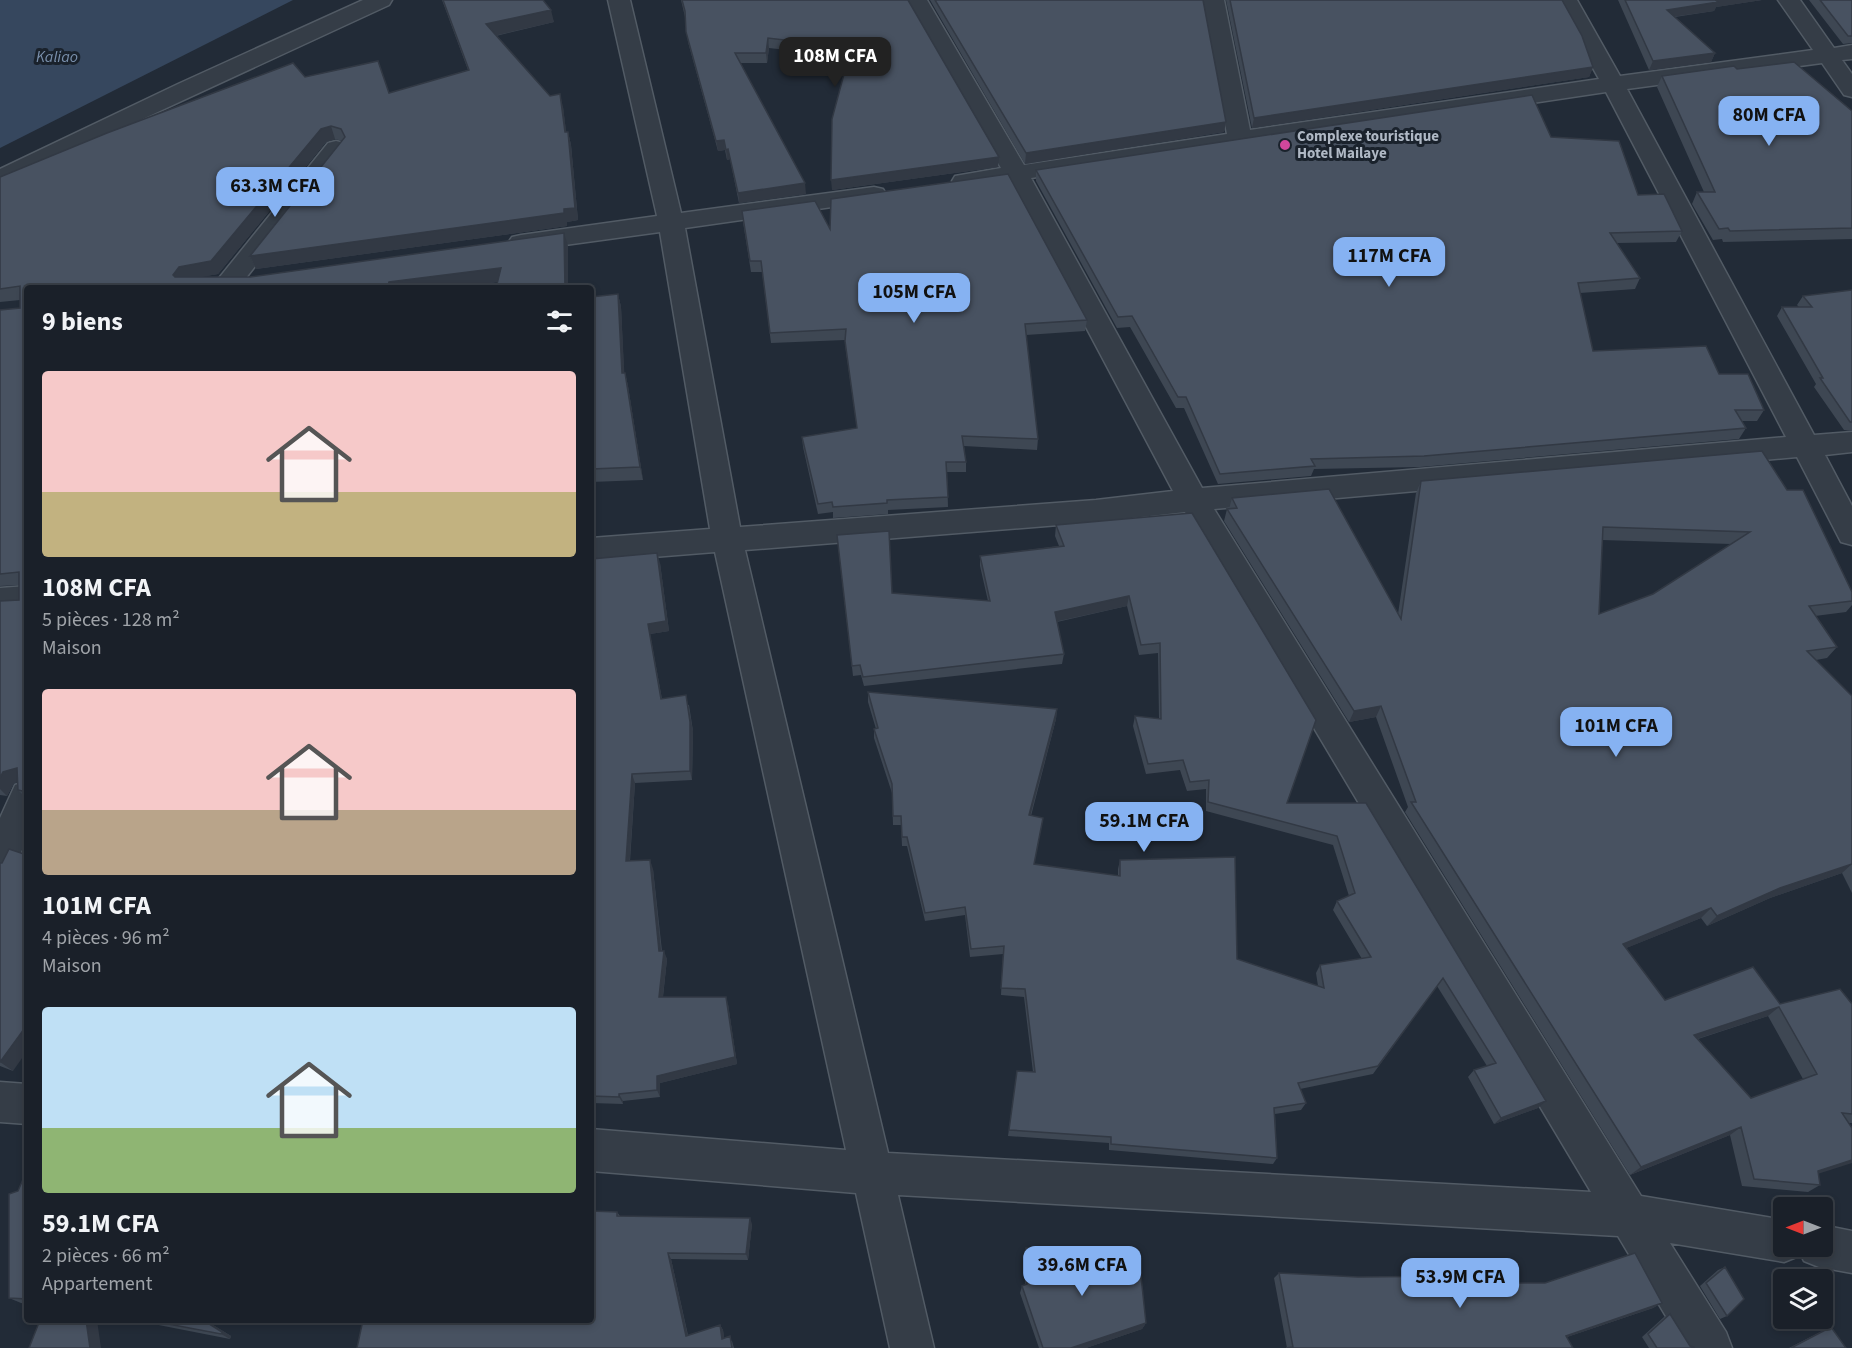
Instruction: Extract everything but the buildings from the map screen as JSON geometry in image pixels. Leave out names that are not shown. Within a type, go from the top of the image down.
[{"type":"street","points":[[0,178],[186,89],[381,0]]},
{"type":"street","points":[[619,0],[670,222],[727,538],[912,1348]]},
{"type":"street","points":[[916,0],[1017,174],[1193,500],[1710,1348]]},
{"type":"street","points":[[1213,0],[1240,138]]},
{"type":"street","points":[[1566,0],[1852,534]]},
{"type":"street","points":[[1788,0],[1852,90]]},
{"type":"street","points":[[936,185],[1240,138],[1852,52]]},
{"type":"street","points":[[219,285],[336,148]]},
{"type":"street","points":[[495,247],[902,190]]},
{"type":"street","points":[[224,285],[260,279]]},
{"type":"street","points":[[594,550],[1096,511],[1193,500],[1852,442]]},
{"type":"street","points":[[0,600],[24,598]]},
{"type":"street","points":[[0,860],[24,803]]},
{"type":"street","points":[[0,1102],[24,1104]]},
{"type":"street","points":[[594,1150],[871,1173],[1629,1215],[1773,1239]]},
{"type":"street","points":[[1833,1249],[1852,1252]]},
{"type":"water","name":"Kaliao","points":[[0,0],[293,0],[0,148]]},
{"type":"place","name":"Complexe touristique Hotel Mailaye","points":[[1285,145]]}]
